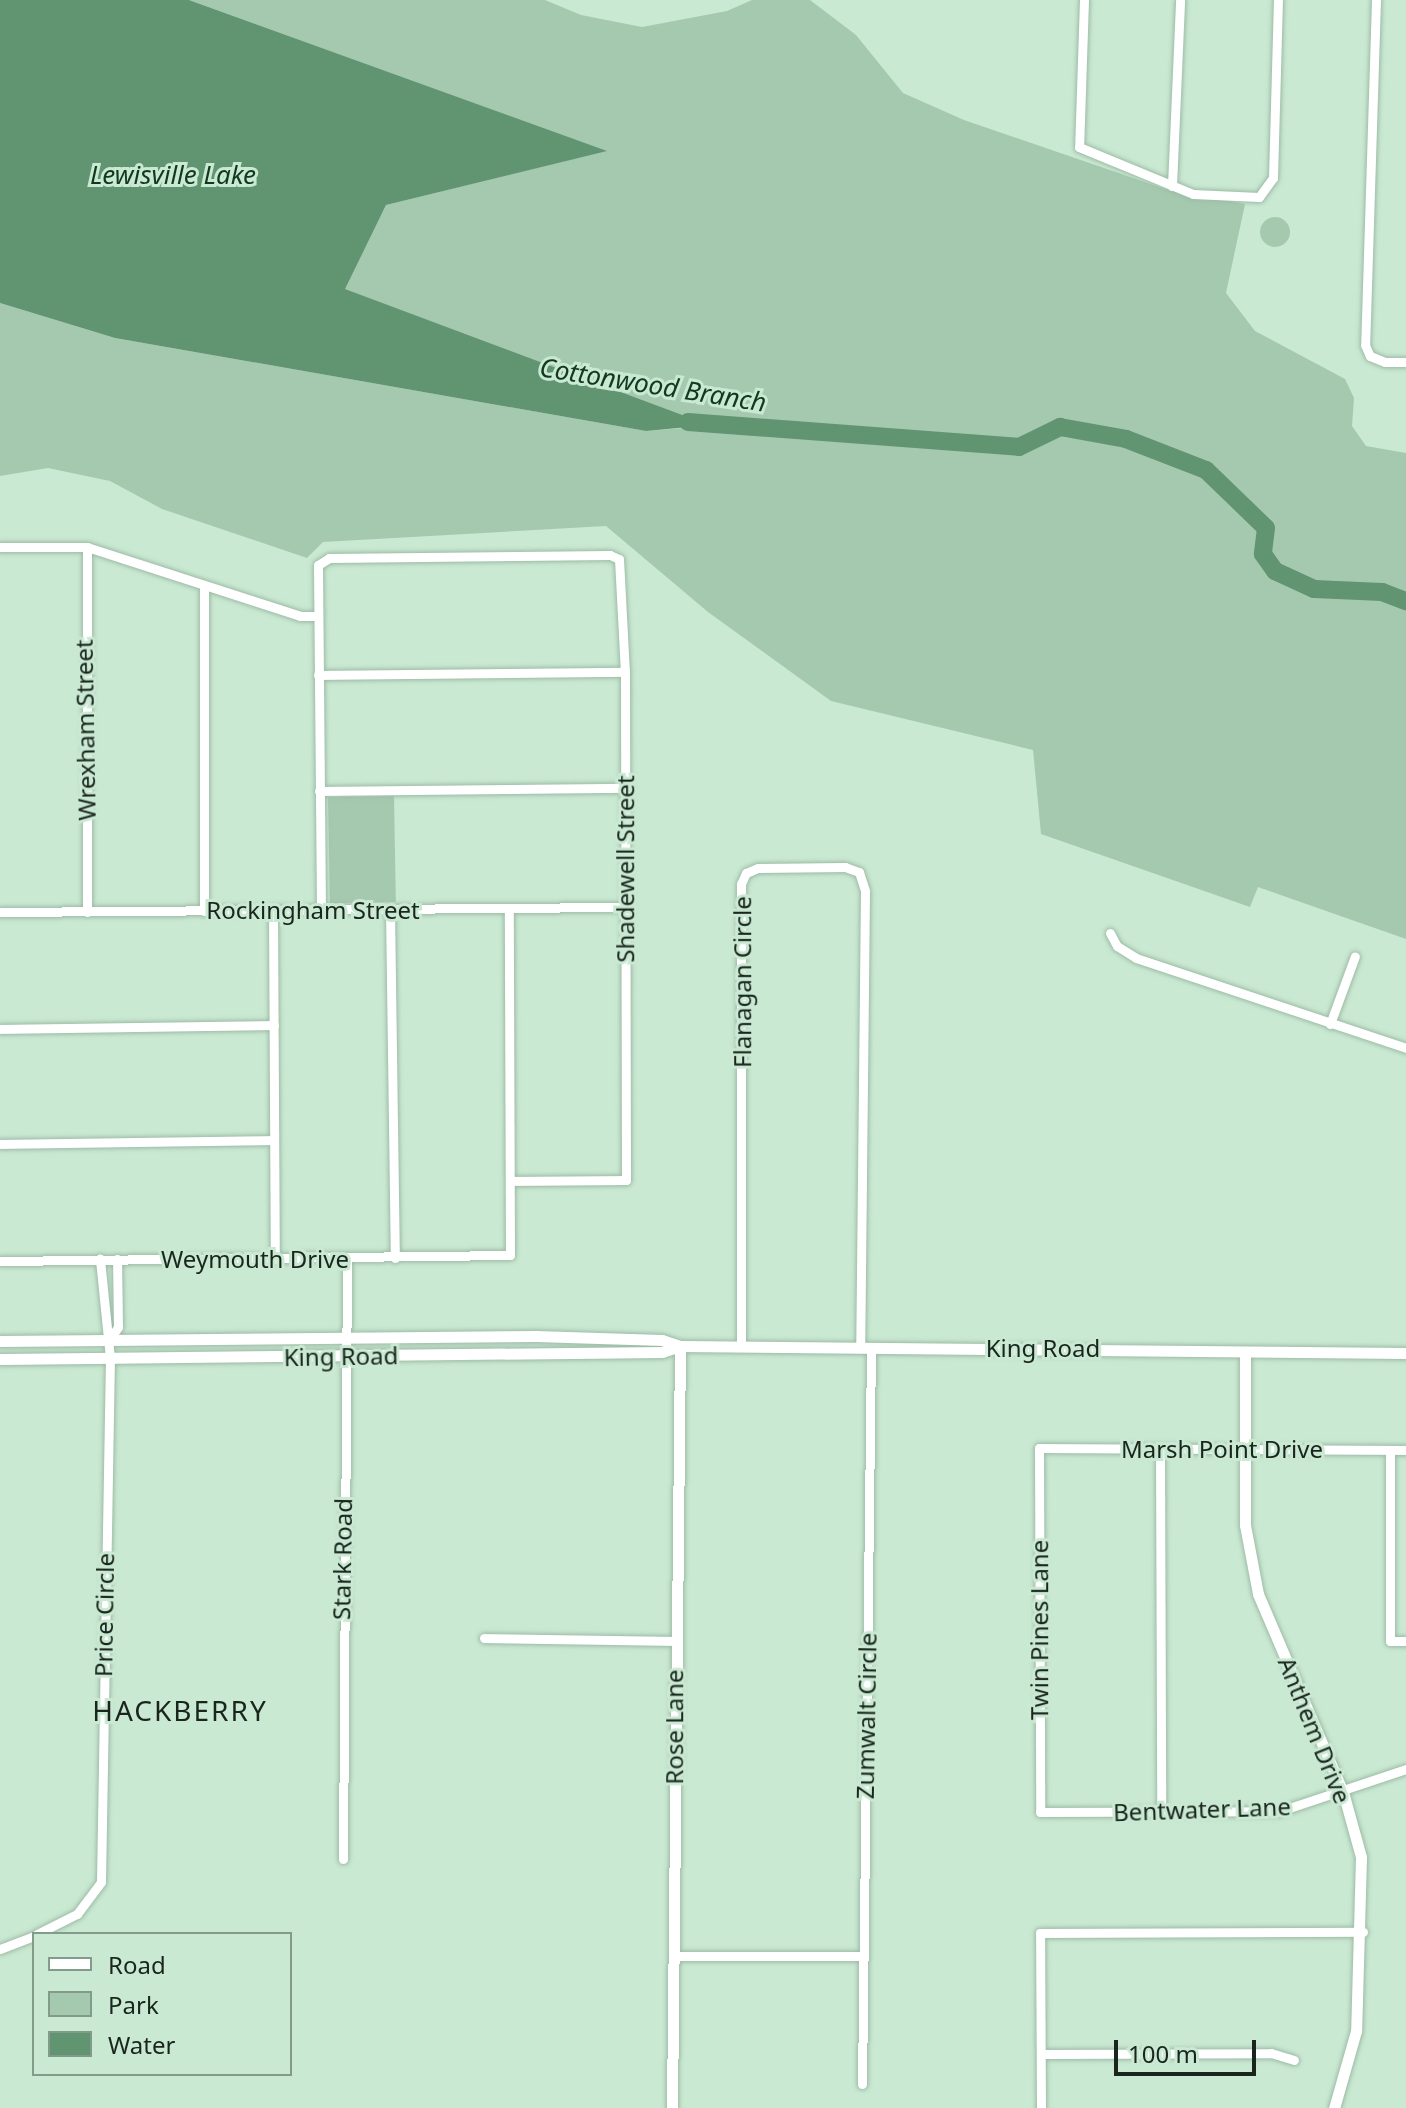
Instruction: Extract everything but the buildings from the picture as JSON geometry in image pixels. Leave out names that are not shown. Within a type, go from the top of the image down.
[{"type":"street","points":[[1084,0],[1079,147],[1193,194],[1266,194],[1273,178],[1278,0]]},
{"type":"street","points":[[1172,186],[1180,0]]},
{"type":"street","points":[[1376,0],[1367,349],[1385,362],[1406,362]]},
{"type":"street","points":[[0,547],[87,547],[300,616],[317,616],[321,910]]},
{"type":"street","name":"Wrexham Street","points":[[87,547],[87,912]]},
{"type":"street","name":"Shadewell Street","points":[[317,616],[316,572],[322,562],[360,557],[619,559],[625,672],[626,1180],[510,1181]]},
{"type":"street","points":[[204,586],[204,911]]},
{"type":"street","points":[[318,675],[625,672]]},
{"type":"street","points":[[319,791],[626,788]]},
{"type":"street","name":"Flanagan Circle","points":[[741,1347],[741,884],[746,873],[758,868],[845,867],[859,872],[865,891],[865,1348]]},
{"type":"street","name":"Rockingham Street","points":[[0,912],[625,907]]},
{"type":"street","points":[[390,909],[395,1258]]},
{"type":"street","points":[[509,909],[510,1181]]},
{"type":"street","points":[[273,910],[275,1259]]},
{"type":"street","points":[[1110,933],[1117,946],[1136,958],[1406,1048]]},
{"type":"street","points":[[1330,1024],[1355,956]]},
{"type":"street","points":[[0,1029],[274,1025]]},
{"type":"street","points":[[0,1144],[274,1140]]},
{"type":"street","name":"Weymouth Drive","points":[[0,1261],[510,1255],[510,1181]]},
{"type":"street","points":[[100,1259],[103,1327],[109,1340]]},
{"type":"street","points":[[109,1340],[118,1327],[117,1259]]},
{"type":"street","name":"Stark Road","points":[[343,1859],[340,1604],[347,1259]]},
{"type":"street","points":[[463,1337],[464,1354]]},
{"type":"street","name":"King Road","points":[[0,1341],[463,1337],[662,1340],[680,1346],[1406,1353]]},
{"type":"street","points":[[181,1357],[183,1339]]},
{"type":"street","name":"Price Circle","points":[[42,1932],[77,1914],[101,1882],[109,1340]]},
{"type":"street","name":"King Road","points":[[0,1359],[662,1352],[680,1346]]},
{"type":"street","name":"Rose Lane","points":[[672,2108],[674,1641],[680,1346]]},
{"type":"street","name":"Zumwalt Circle","points":[[862,2084],[865,1348]]},
{"type":"street","name":"Anthem Drive","points":[[1245,1352],[1245,1525],[1258,1594],[1343,1792],[1361,1857],[1363,1932],[1356,2031],[1334,2108]]},
{"type":"street","name":"Marsh Point Drive","points":[[1039,1448],[1406,1450]]},
{"type":"street","name":"Twin Pines Lane","points":[[1039,1448],[1040,1812]]},
{"type":"street","points":[[1160,1449],[1161,1812]]},
{"type":"street","points":[[1390,1450],[1390,1641],[1406,1641]]},
{"type":"street","points":[[484,1638],[674,1641]]},
{"type":"street","name":"Bentwater Lane","points":[[1040,1812],[1280,1811],[1406,1769]]},
{"type":"street","points":[[1041,2108],[1040,1933],[1363,1932]]},
{"type":"street","name":"Price Circle","points":[[0,1949],[32,1937]]},
{"type":"street","points":[[674,1956],[863,1956]]},
{"type":"street","points":[[1041,2054],[1271,2053],[1294,2060]]},
{"type":"green space","points":[[189,0],[545,0],[581,15],[642,27],[727,11],[752,0],[810,0],[856,35],[903,93],[964,120],[1165,189],[1245,204],[1226,293],[1255,331],[1345,379],[1354,398],[1352,426],[1366,446],[1406,453],[1406,939],[1258,887],[1250,907],[1041,834],[1033,750],[831,701],[708,612],[606,526],[323,542],[307,558],[162,509],[110,481],[48,468],[0,476],[0,303],[115,338],[646,431],[707,426],[344,289],[386,205],[605,151]]},
{"type":"green space","points":[[1275,217],[1286,221],[1290,232],[1286,243],[1275,247],[1264,243],[1260,232],[1264,221]]},
{"type":"green space","points":[[394,796],[396,902],[330,903],[328,797]]},
{"type":"water","name":"Lewisville Lake","points":[[0,0],[189,0],[607,151],[386,205],[345,289],[709,425],[646,431],[115,338],[0,303]]},
{"type":"waterway","name":"Cottonwood Branch","points":[[688,422],[1019,447],[1060,427],[1126,439],[1206,470],[1266,528],[1263,554],[1275,571],[1314,589],[1382,592],[1406,601]]},
{"type":"district","name":"HACKBERRY","points":[[180,1710]]}]
